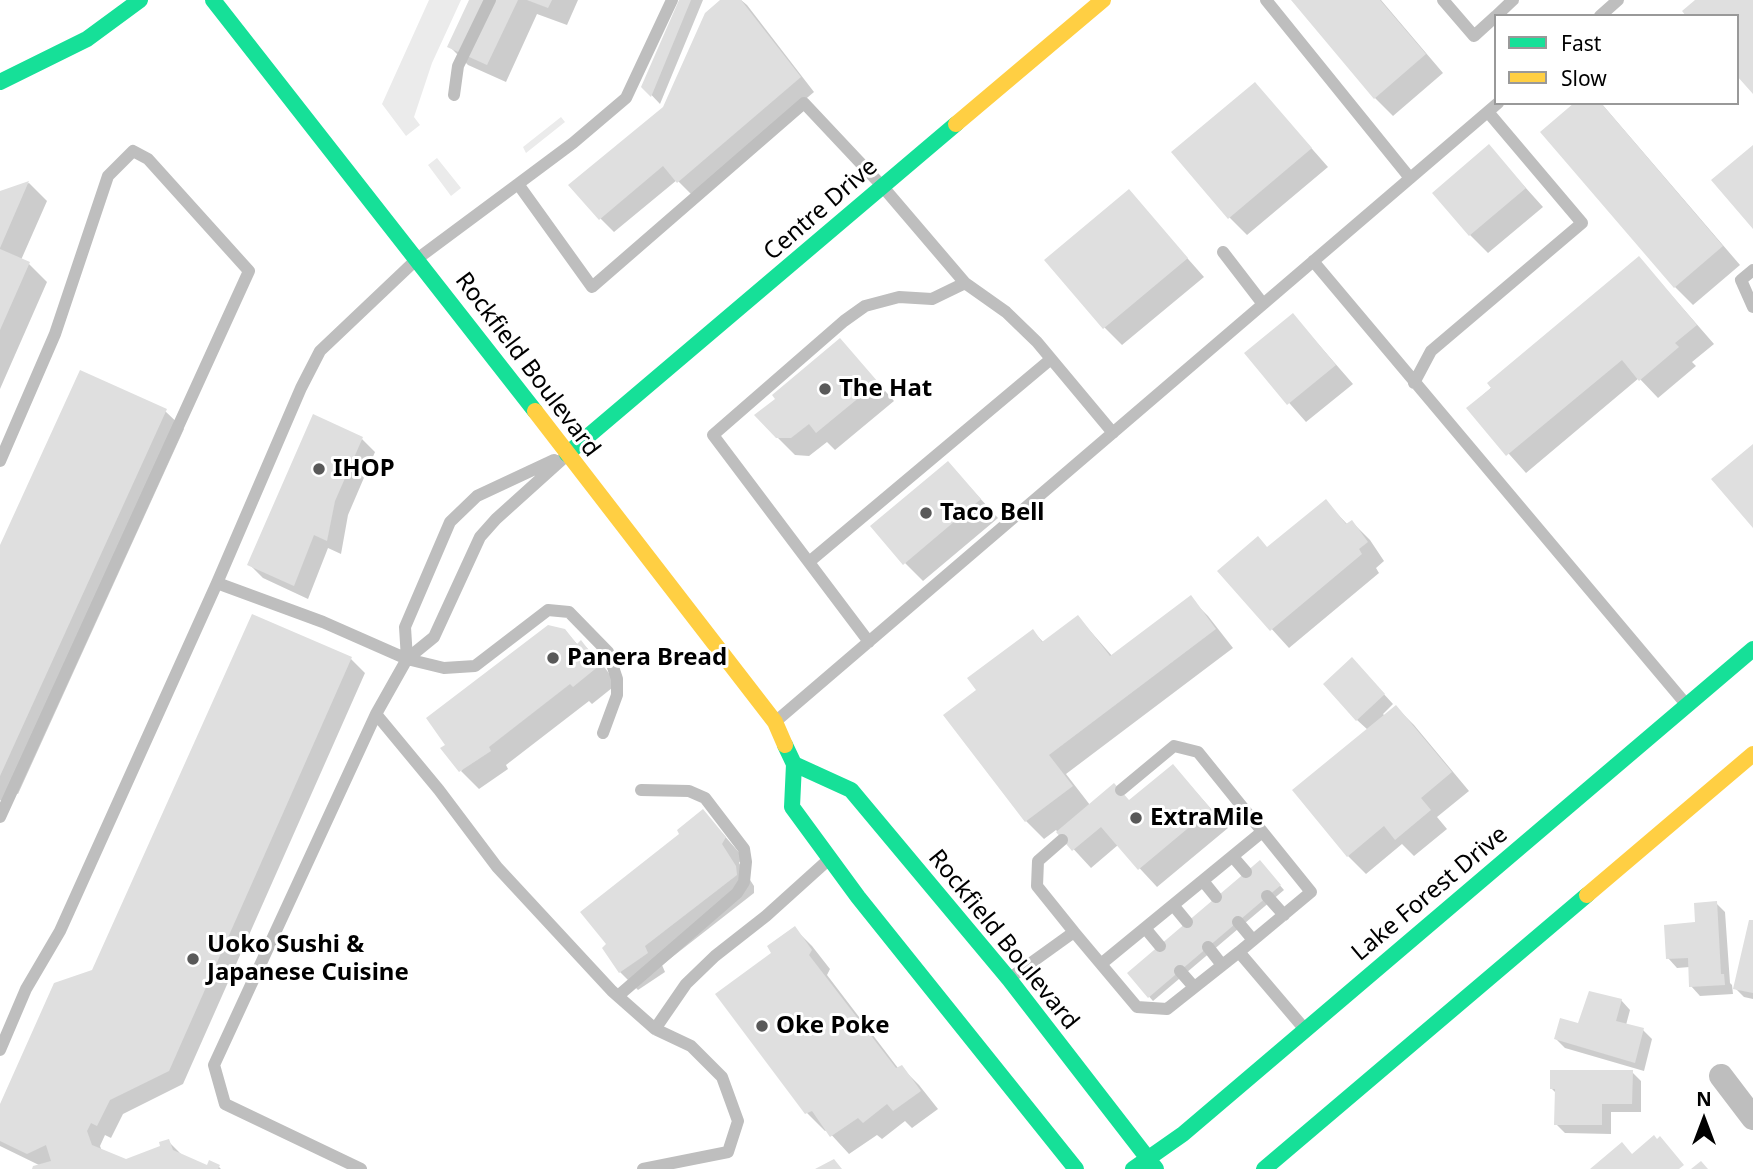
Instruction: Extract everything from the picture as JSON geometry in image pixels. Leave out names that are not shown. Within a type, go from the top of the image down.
[{"type":"main road","points":[[0,82],[87,39],[140,0]]},
{"type":"main road","name":"Rockfield Boulevard","points":[[213,0],[775,722],[794,764],[792,807],[858,897],[1076,1169]]},
{"type":"main road","name":"Centre Drive","points":[[567,454],[1103,0]]},
{"type":"main road","name":"Lake Forest Drive","points":[[1133,1169],[1153,1164],[1183,1134],[1753,649]]},
{"type":"main road","points":[[1264,1169],[1753,754]]},
{"type":"main road","name":"Rockfield Boulevard","points":[[794,764],[851,790],[1009,978],[1153,1164]]},
{"type":"street","points":[[1721,1076],[1753,1118]]},
{"type":"lane","points":[[454,95],[458,66],[490,0]]},
{"type":"lane","points":[[0,1050],[26,989],[60,931],[217,583],[301,388],[320,351],[417,259],[573,143],[626,98],[672,0]]},
{"type":"lane","points":[[1266,0],[1410,178]]},
{"type":"lane","points":[[1443,0],[1474,36],[1494,18]]},
{"type":"lane","points":[[1498,14],[1513,0]]},
{"type":"lane","points":[[1602,14],[1618,0]]},
{"type":"lane","points":[[518,184],[592,287],[804,103],[883,187],[965,284],[1006,312],[1051,359],[1113,433]]},
{"type":"lane","points":[[775,722],[1493,108],[1582,223],[1431,351],[1414,383]]},
{"type":"lane","points":[[0,461],[55,334],[108,176],[133,150],[148,159],[249,271],[0,817]]},
{"type":"lane","points":[[1223,251],[1263,304]]},
{"type":"lane","points":[[1313,261],[1687,706]]},
{"type":"lane","points":[[1753,270],[1741,280],[1753,307]]},
{"type":"lane","points":[[869,642],[713,435],[844,321],[865,306],[899,297],[932,299],[965,284]]},
{"type":"lane","points":[[809,562],[1051,359]]},
{"type":"lane","name":"Centre Drive","points":[[407,659],[405,627],[450,522],[477,496],[567,454]]},
{"type":"lane","name":"Centre Drive","points":[[407,659],[434,637],[480,537],[567,454]]},
{"type":"lane","points":[[217,583],[323,622],[407,659],[444,668],[475,666],[548,610],[569,612],[608,652],[617,679],[617,695],[603,733]]},
{"type":"lane","points":[[360,1169],[225,1104],[214,1065],[376,714],[407,659]]},
{"type":"lane","points":[[376,714],[439,790],[497,867],[618,996],[654,1029],[691,1046],[722,1077],[738,1121],[728,1152],[643,1169]]},
{"type":"lane","points":[[1062,839],[1038,861],[1037,886],[1137,1007],[1167,1009],[1311,892],[1198,752],[1174,746],[1121,790]]},
{"type":"lane","points":[[618,996],[737,893],[744,882],[744,849],[705,798],[688,791],[641,790]]},
{"type":"lane","points":[[1101,964],[1262,832]]},
{"type":"lane","points":[[1233,857],[1246,873]]},
{"type":"lane","points":[[654,1029],[686,984],[715,956],[766,916],[830,859]]},
{"type":"lane","points":[[1203,881],[1216,897]]},
{"type":"lane","points":[[1267,896],[1284,915]]},
{"type":"lane","points":[[1173,905],[1187,922]]},
{"type":"lane","points":[[1238,922],[1253,940]]},
{"type":"lane","points":[[1145,928],[1160,946]]},
{"type":"lane","points":[[1009,978],[1074,932]]},
{"type":"lane","points":[[1208,947],[1222,965]]},
{"type":"lane","points":[[1239,952],[1306,1030]]},
{"type":"lane","points":[[1180,971],[1194,987]]},
{"type":"shaded area","points":[[429,0],[461,0],[432,63],[414,117],[420,125],[406,136],[382,104]]},
{"type":"shaded area","points":[[561,117],[565,122],[526,153],[523,147]]},
{"type":"shaded area","points":[[437,158],[461,188],[451,196],[428,165]]},
{"type":"building","points":[[469,0],[518,0],[487,65],[447,47]]},
{"type":"building","points":[[527,0],[552,0],[548,8]]},
{"type":"building","points":[[679,0],[691,0],[651,97],[641,87]]},
{"type":"building","points":[[720,0],[741,0],[801,77],[677,183],[663,166],[599,220],[568,185],[663,107],[705,13]]},
{"type":"building","points":[[1291,0],[1380,0],[1426,54],[1374,99]]},
{"type":"building","points":[[1695,0],[1753,0],[1753,94],[1739,78],[1739,14],[1684,14],[1682,11]]},
{"type":"building","points":[[1255,82],[1312,148],[1228,219],[1171,152]]},
{"type":"building","points":[[1572,105],[1603,105],[1723,246],[1674,288],[1540,132]]},
{"type":"building","points":[[1489,144],[1526,188],[1469,236],[1432,193]]},
{"type":"building","points":[[1753,145],[1753,229],[1711,180]]},
{"type":"building","points":[[29,181],[0,248],[0,191]]},
{"type":"building","points":[[1129,189],[1188,258],[1103,329],[1044,260]]},
{"type":"building","points":[[0,249],[30,262],[0,330]]},
{"type":"building","points":[[1639,256],[1697,325],[1675,343],[1679,347],[1639,381],[1622,360],[1506,456],[1466,408],[1491,388],[1487,383]]},
{"type":"building","points":[[1293,313],[1336,365],[1287,405],[1244,353]]},
{"type":"building","name":"The Hat","points":[[840,338],[878,382],[816,433],[809,424],[791,438],[776,438],[754,415],[775,399],[772,395]]},
{"type":"building","points":[[80,370],[167,409],[0,776],[0,545]]},
{"type":"building","name":"IHOP","points":[[313,414],[363,437],[335,501],[327,541],[314,535],[294,586],[247,565]]},
{"type":"building","points":[[1753,444],[1753,528],[1711,479]]},
{"type":"building","name":"Taco Bell","points":[[948,461],[981,499],[903,565],[870,526]]},
{"type":"building","points":[[1326,499],[1346,524],[1352,520],[1368,542],[1359,549],[1362,554],[1270,631],[1217,571],[1258,536],[1267,547]]},
{"type":"building","points":[[1191,595],[1216,629],[1049,755],[1073,786],[1025,822],[943,715],[976,690],[967,678],[1033,629],[1042,642],[1078,615],[1110,656]]},
{"type":"building","points":[[252,614],[352,657],[169,1071],[110,1100],[97,1126],[91,1123],[87,1131],[92,1145],[126,1159],[160,1146],[159,1142],[169,1139],[173,1150],[207,1165],[209,1160],[220,1165],[218,1169],[32,1169],[33,1166],[51,1161],[46,1145],[27,1154],[0,1141],[0,1104],[54,983],[92,970]]},
{"type":"building","points":[[548,625],[565,629],[577,644],[581,640],[600,665],[573,687],[570,684],[489,747],[491,751],[459,772],[440,748],[445,745],[426,718]]},
{"type":"building","points":[[1352,657],[1385,694],[1356,721],[1323,684]]},
{"type":"building","points":[[1396,705],[1452,772],[1421,798],[1431,810],[1395,840],[1384,826],[1347,857],[1292,790]]},
{"type":"building","name":"ExtraMile","points":[[1173,764],[1211,809],[1138,870],[1101,827],[1072,851],[1056,832],[1114,783],[1129,800]]},
{"type":"building","points":[[703,809],[726,837],[722,844],[736,866],[737,875],[645,946],[648,953],[619,973],[602,948],[606,944],[580,912],[679,834],[677,830]]},
{"type":"building","points":[[1260,860],[1281,885],[1148,998],[1127,973]]},
{"type":"building","points":[[1717,901],[1721,974],[1724,974],[1725,985],[1689,987],[1688,958],[1666,959],[1664,925],[1695,922],[1694,903]]},
{"type":"building","points":[[1749,920],[1753,920],[1753,993],[1733,989]]},
{"type":"building","points":[[795,926],[812,950],[809,955],[896,1068],[902,1065],[921,1091],[893,1111],[887,1104],[863,1123],[858,1118],[830,1137],[812,1111],[805,1114],[715,994],[771,953],[767,946]]},
{"type":"building","points":[[1589,991],[1622,999],[1616,1021],[1644,1028],[1635,1063],[1554,1039],[1560,1018],[1578,1023]]},
{"type":"building","points":[[1550,1070],[1633,1070],[1632,1104],[1602,1104],[1602,1125],[1554,1125],[1555,1089],[1550,1089]]},
{"type":"building","points":[[1654,1135],[1657,1139],[1660,1136],[1684,1165],[1679,1169],[1590,1169],[1622,1142],[1632,1154]]},
{"type":"building","points":[[834,1159],[842,1169],[815,1169]]},
{"type":"building","points":[[1701,1161],[1708,1169],[1691,1169]]},
{"type":"traffic: fast","points":[[0,82],[87,39],[140,0]]},
{"type":"traffic: fast","points":[[213,0],[535,411]]},
{"type":"traffic: fast","points":[[567,454],[956,124]]},
{"type":"traffic: fast","points":[[1133,1169],[1183,1134],[1753,649]]},
{"type":"traffic: fast","points":[[785,745],[794,764],[792,807],[858,897],[1076,1169]]},
{"type":"traffic: fast","points":[[794,764],[851,790],[1009,979],[1156,1169]]},
{"type":"traffic: fast","points":[[1264,1169],[1587,895]]},
{"type":"traffic: slow","points":[[956,124],[1103,0]]},
{"type":"traffic: slow","points":[[535,411],[775,722],[785,745]]},
{"type":"traffic: slow","points":[[1587,895],[1753,754]]},
{"type":"place","name":"The Hat","points":[[825,389]]},
{"type":"place","name":"IHOP","points":[[319,469]]},
{"type":"place","name":"Taco Bell","points":[[926,513]]},
{"type":"place","name":"Panera Bread","points":[[553,658]]},
{"type":"place","name":"ExtraMile","points":[[1136,818]]},
{"type":"place","name":"Uoko Sushi & Japanese Cuisine","points":[[193,959]]},
{"type":"place","name":"Oke Poke","points":[[762,1026]]}]
